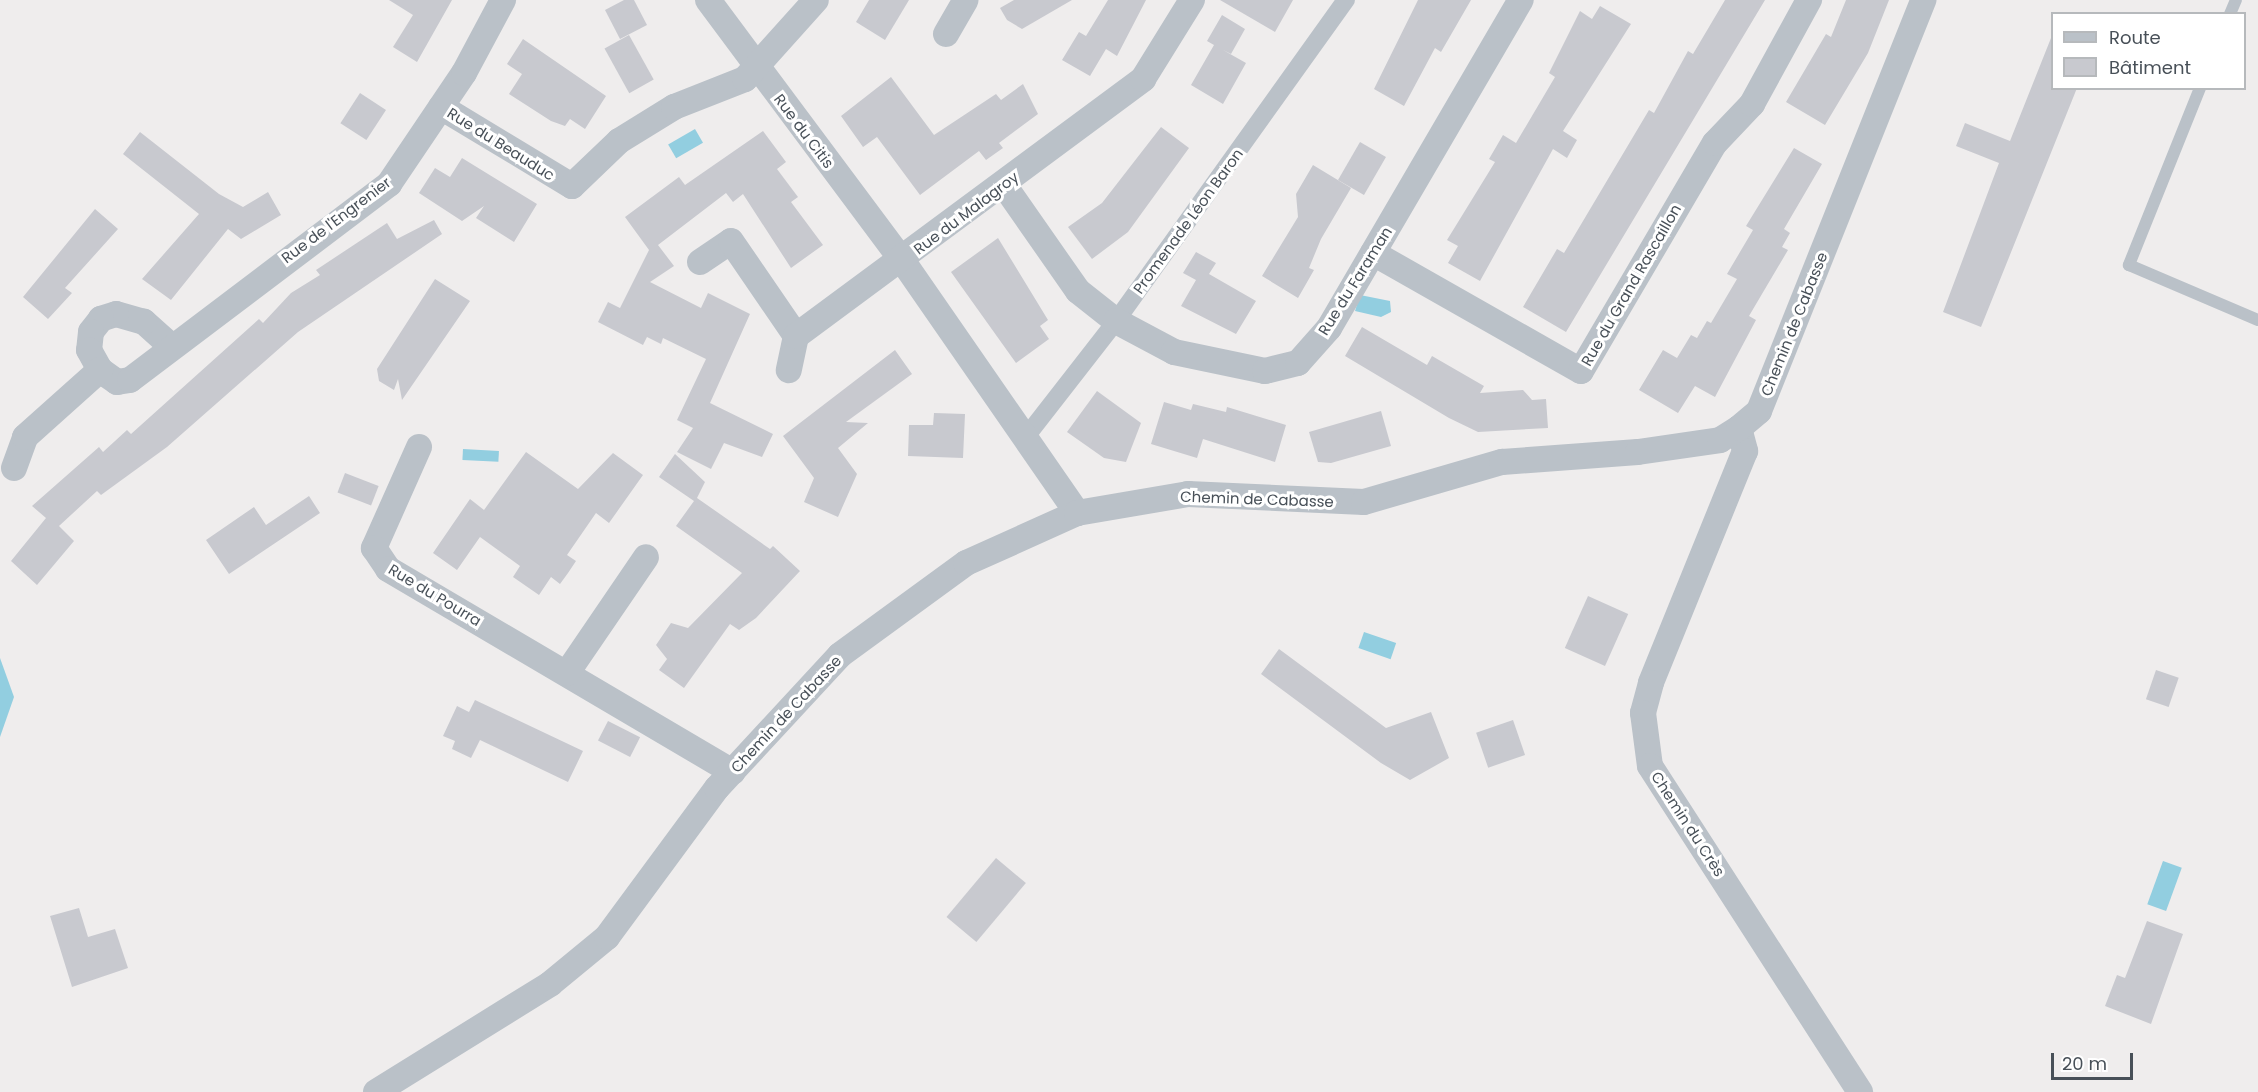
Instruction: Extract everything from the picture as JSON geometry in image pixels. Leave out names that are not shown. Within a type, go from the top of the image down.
[{"type":"street","name":"Rue de l'Engrenier","points":[[100,370],[117,382],[130,380],[389,184],[441,107],[503,0]]},
{"type":"street","name":"Rue du Citis","points":[[708,0],[902,260]]},
{"type":"street","name":"Rue du Beauduc","points":[[441,107],[572,186],[620,141],[674,107],[745,79],[816,0]]},
{"type":"street","points":[[946,33],[966,0]]},
{"type":"street","name":"Rue du Malagroy","points":[[1077,513],[902,260],[1143,79],[1192,0]]},
{"type":"street","name":"Promenade Léon Baron","points":[[1025,438],[1116,321],[1346,0]]},
{"type":"street","name":"Rue du Faraman","points":[[1004,185],[1078,291],[1116,321],[1174,352],[1265,371],[1298,363],[1329,328],[1521,0]]},
{"type":"street","name":"Rue du Grand Rascaillon","points":[[1373,253],[1581,371],[1715,143],[1752,104],[1809,0]]},
{"type":"street","name":"Chemin de Cabasse","points":[[376,1092],[550,984],[608,937],[733,772],[840,655],[966,563],[1077,513],[1188,494],[1364,502],[1502,462],[1649,451],[1720,440],[1739,428],[1759,411],[1923,0]]},
{"type":"street","points":[[700,262],[731,241],[796,336]]},
{"type":"street","points":[[789,370],[796,336],[902,260]]},
{"type":"street","points":[[14,468],[25,437],[100,370],[89,350],[92,332],[102,319],[116,314],[144,322],[172,347]]},
{"type":"street","name":"Chemin du Crès","points":[[1739,428],[1744,451],[1651,683],[1643,713],[1650,766],[1860,1092]]},
{"type":"street","name":"Rue du Pourra","points":[[418,447],[374,548],[388,569],[733,772]]},
{"type":"street","points":[[567,673],[646,557]]},
{"type":"lane","points":[[2199,90],[2129,266],[2258,320]]},
{"type":"water","points":[[695,129],[703,143],[676,158],[668,144]]},
{"type":"water","points":[[1360,295],[1390,301],[1391,312],[1381,317],[1355,311]]},
{"type":"water","points":[[463,449],[499,451],[498,462],[462,460]]},
{"type":"water","points":[[1364,632],[1396,643],[1391,659],[1358,648]]},
{"type":"water","points":[[0,658],[14,697],[0,737]]},
{"type":"water","points":[[2163,861],[2182,868],[2166,911],[2147,904]]},
{"type":"building","points":[[389,0],[452,0],[417,62],[393,47],[413,15]]},
{"type":"building","points":[[624,0],[634,0],[647,25],[620,39],[605,10]]},
{"type":"building","points":[[869,0],[909,0],[885,40],[856,22]]},
{"type":"building","points":[[1014,0],[1072,0],[1022,29],[1007,20],[1000,8]]},
{"type":"building","points":[[1108,0],[1146,0],[1117,56],[1106,49],[1090,76],[1062,60],[1079,32],[1086,36]]},
{"type":"building","points":[[1220,0],[1293,0],[1275,32]]},
{"type":"building","points":[[1418,0],[1471,0],[1441,52],[1435,48],[1404,106],[1374,89]]},
{"type":"building","points":[[1725,0],[1765,0],[1566,332],[1523,307],[1557,249],[1564,253],[1649,110],[1654,113],[1688,51],[1693,54]]},
{"type":"building","points":[[1846,0],[1889,0],[1868,53],[1825,125],[1786,102],[1826,34],[1831,37]]},
{"type":"building","points":[[1600,6],[1631,24],[1563,131],[1577,140],[1567,158],[1553,149],[1480,281],[1448,263],[1458,246],[1447,240],[1495,162],[1489,159],[1503,135],[1516,143],[1555,77],[1549,73],[1580,11],[1592,19]]},
{"type":"building","points":[[1222,15],[1245,29],[1231,54],[1223,50],[1246,63],[1223,104],[1191,85],[1214,45],[1207,41]]},
{"type":"building","points":[[629,35],[654,80],[629,93],[605,49]]},
{"type":"building","points":[[2051,38],[2051,90],[2076,90],[1981,327],[1943,312],[1999,163],[1956,146],[1965,123],[2010,141]]},
{"type":"building","points":[[523,39],[606,96],[585,129],[570,119],[565,126],[551,121],[509,94],[522,74],[507,64]]},
{"type":"building","points":[[891,77],[934,135],[996,94],[1001,100],[1023,84],[1038,114],[999,143],[1003,148],[986,160],[979,151],[920,195],[877,137],[863,147],[841,116]]},
{"type":"building","points":[[360,93],[386,110],[366,140],[340,123]]},
{"type":"building","points":[[1161,127],[1189,148],[1128,232],[1092,259],[1068,227],[1102,203]]},
{"type":"building","points":[[763,131],[786,162],[777,169],[798,197],[791,202],[823,245],[791,268],[743,194],[733,202],[726,193],[658,245],[674,266],[650,282],[701,308],[708,293],[750,314],[710,403],[773,434],[762,457],[724,443],[711,469],[677,452],[693,428],[677,420],[706,359],[663,338],[661,344],[647,337],[643,345],[598,322],[608,302],[620,308],[649,250],[625,217],[679,177],[685,185]]},
{"type":"building","points":[[140,132],[219,194],[243,207],[268,192],[281,215],[241,239],[228,229],[171,300],[142,279],[199,214],[123,154]]},
{"type":"building","points":[[1360,142],[1386,157],[1364,195],[1338,180]]},
{"type":"building","points":[[1794,148],[1822,164],[1784,229],[1790,233],[1782,247],[1788,250],[1749,316],[1756,320],[1715,397],[1695,386],[1678,413],[1639,390],[1663,350],[1677,358],[1691,335],[1697,338],[1707,321],[1711,323],[1737,279],[1727,274],[1753,230],[1746,226]]},
{"type":"building","points":[[462,158],[537,204],[514,242],[476,218],[484,206],[462,221],[419,193],[435,168],[450,177]]},
{"type":"building","points":[[1313,165],[1351,188],[1321,239],[1309,268],[1314,270],[1298,298],[1262,276],[1298,217],[1296,194]]},
{"type":"building","points":[[95,209],[118,229],[65,288],[72,293],[48,319],[23,297]]},
{"type":"building","points":[[434,220],[442,234],[298,332],[167,447],[101,495],[97,491],[59,526],[74,541],[37,585],[11,561],[46,518],[32,506],[99,447],[103,452],[127,430],[131,434],[259,319],[263,323],[291,293],[320,275],[316,270],[387,223],[397,239]]},
{"type":"building","points":[[998,238],[1048,320],[1040,326],[1049,339],[1016,363],[951,272]]},
{"type":"building","points":[[1196,252],[1216,263],[1209,274],[1256,301],[1236,334],[1181,306],[1196,280],[1183,273]]},
{"type":"building","points":[[435,279],[470,301],[402,400],[398,379],[394,390],[379,381],[377,369]]},
{"type":"building","points":[[1362,327],[1427,365],[1432,356],[1484,386],[1480,393],[1523,390],[1532,400],[1546,399],[1548,428],[1478,432],[1449,418],[1345,356]]},
{"type":"building","points":[[895,350],[912,374],[846,422],[868,423],[838,448],[857,474],[838,517],[804,502],[814,478],[783,436]]},
{"type":"building","points":[[1097,391],[1141,423],[1126,462],[1104,458],[1067,432]]},
{"type":"building","points":[[1164,402],[1191,410],[1193,404],[1226,412],[1227,407],[1286,425],[1275,462],[1203,439],[1197,458],[1151,444]]},
{"type":"building","points":[[1381,411],[1391,446],[1331,463],[1318,462],[1309,432]]},
{"type":"building","points":[[934,413],[965,414],[963,458],[908,456],[909,425],[933,425]]},
{"type":"building","points":[[526,452],[578,489],[613,453],[643,475],[609,523],[596,513],[567,555],[576,561],[568,573],[560,584],[551,577],[539,595],[513,577],[520,566],[480,537],[457,570],[433,553],[470,499],[484,510]]},
{"type":"building","points":[[675,454],[705,482],[697,498],[770,549],[773,546],[800,571],[756,618],[739,630],[730,624],[684,688],[659,670],[667,659],[656,645],[671,623],[688,628],[742,573],[676,526],[694,501],[659,477]]},
{"type":"building","points":[[345,473],[379,486],[371,506],[337,493]]},
{"type":"building","points":[[309,496],[320,513],[229,574],[206,540],[254,507],[266,525]]},
{"type":"building","points":[[1588,596],[1628,614],[1605,666],[1565,648]]},
{"type":"building","points":[[1279,649],[1386,728],[1431,712],[1449,758],[1410,780],[1381,763],[1261,674]]},
{"type":"building","points":[[2156,670],[2179,678],[2169,707],[2146,699]]},
{"type":"building","points":[[475,700],[583,751],[568,782],[480,740],[471,758],[452,749],[455,741],[443,736],[457,706],[469,712]]},
{"type":"building","points":[[1513,720],[1525,755],[1488,768],[1476,733]]},
{"type":"building","points":[[608,721],[640,737],[630,757],[598,741]]},
{"type":"building","points":[[996,858],[1026,883],[976,942],[947,917]]},
{"type":"building","points":[[79,908],[88,937],[115,929],[128,968],[72,987],[50,916]]},
{"type":"building","points":[[2147,921],[2183,934],[2151,1024],[2105,1006],[2117,975],[2125,978]]}]
